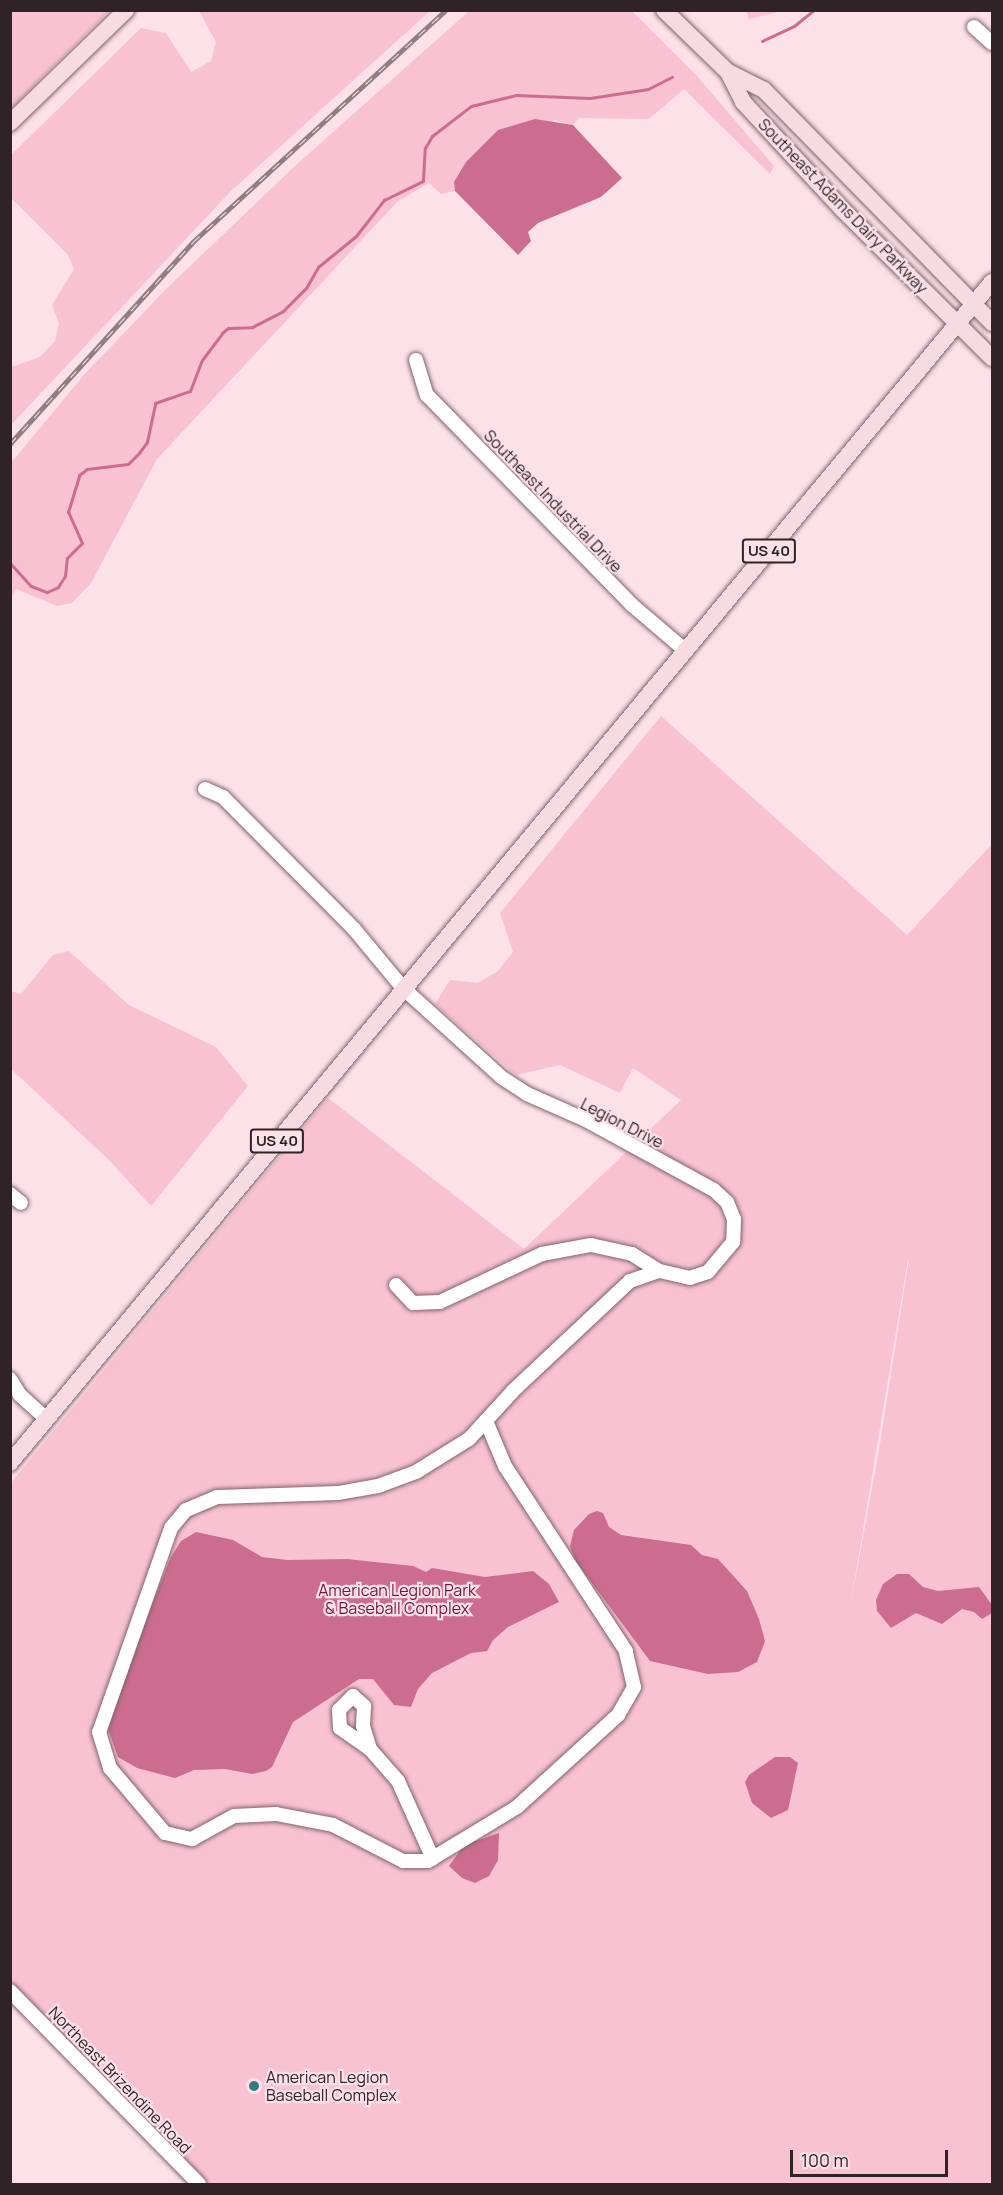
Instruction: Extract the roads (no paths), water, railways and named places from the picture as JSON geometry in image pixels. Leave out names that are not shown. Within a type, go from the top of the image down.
[{"type":"main road","points":[[10,123],[126,10]]},
{"type":"main road","name":"Southeast Adams Dairy Parkway","points":[[664,10],[728,72],[764,90],[993,323]]},
{"type":"main road","name":"Southeast Adams Dairy Parkway","points":[[728,72],[743,102],[843,210],[993,358]]},
{"type":"main road","name":"US 40","points":[[10,1463],[403,988],[993,282]]},
{"type":"street","points":[[974,27],[993,43]]},
{"type":"street","name":"Southeast Industrial Drive","points":[[416,360],[427,395],[632,605],[686,651]]},
{"type":"street","points":[[205,789],[223,797],[296,870],[354,929],[403,988]]},
{"type":"street","name":"Legion Drive","points":[[403,988],[520,1090],[586,1120],[714,1190],[727,1202],[734,1219],[733,1242],[724,1258],[708,1272],[690,1278],[659,1271]]},
{"type":"street","points":[[396,1285],[413,1303],[440,1302],[542,1254],[591,1245],[632,1254],[659,1271]]},
{"type":"street","points":[[486,1421],[504,1466],[627,1651],[633,1669],[633,1687],[618,1715],[518,1808],[433,1859],[403,1861],[333,1824],[270,1813],[234,1816],[192,1839],[165,1833],[110,1768],[99,1732],[171,1528],[186,1510],[217,1497],[338,1493],[378,1486],[443,1458],[486,1421],[621,1288],[641,1274],[659,1271]]},
{"type":"street","points":[[10,1379],[15,1393],[47,1419]]},
{"type":"street","points":[[370,1749],[386,1764],[409,1798],[433,1859]]},
{"type":"street","name":"Northeast Brizendine Road","points":[[14,1994],[199,2184]]},
{"type":"waterway","points":[[762,41],[794,26],[814,10]]},
{"type":"waterway","points":[[10,563],[31,586],[47,592],[58,587],[65,576],[67,558],[82,543],[68,512],[79,475],[87,469],[128,464],[147,442],[155,403],[190,391],[202,360],[222,333],[228,328],[252,327],[283,311],[306,288],[318,267],[356,236],[384,200],[423,181],[425,148],[432,136],[471,106],[516,95],[590,98],[648,89],[672,77]]},
{"type":"railway","points":[[10,444],[193,242],[446,10]]},
{"type":"place","name":"American Legion Baseball Complex","points":[[254,2086]]},
{"type":"park label","name":"American Legion Park & Baseball Complex","points":[[397,1599]]}]
